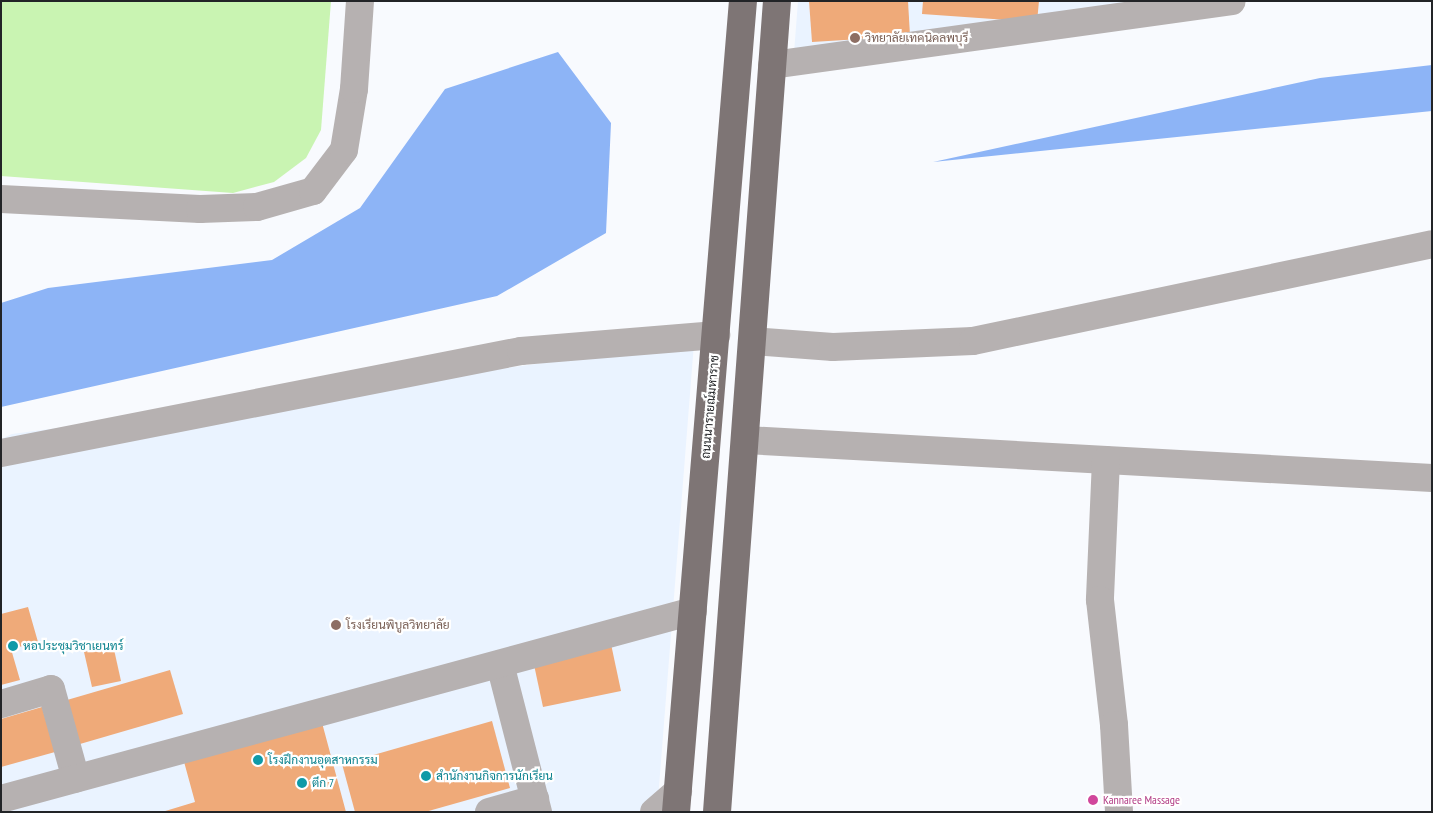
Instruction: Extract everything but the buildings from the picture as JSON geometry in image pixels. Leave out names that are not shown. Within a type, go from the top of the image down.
[{"type":"main road","name":"ถนนนารายณ์มหาราช","points":[[677,801],[743,1]]},
{"type":"main road","points":[[717,812],[777,1]]},
{"type":"street","points":[[1,200],[200,209],[257,207],[313,192],[344,150],[354,89],[360,1]]},
{"type":"street","points":[[772,65],[1232,1]]},
{"type":"street","points":[[753,341],[833,348],[973,341],[1432,244]]},
{"type":"street","points":[[1,454],[522,351],[716,335]]},
{"type":"street","points":[[746,440],[1432,478]]},
{"type":"street","points":[[1106,460],[1100,600],[1114,725],[1119,812]]},
{"type":"street","points":[[9,802],[76,779],[693,611]]},
{"type":"street","points":[[489,812],[537,806],[500,664]]},
{"type":"street","points":[[1,704],[51,690],[76,779]]},
{"type":"street","points":[[654,812],[677,801]]},
{"type":"shaded area","name":"วิทยาลัยเทคนิคลพบุรี","points":[[798,1],[1178,1],[794,53]]},
{"type":"shaded area","name":"โรงเรียนพิบูลวิทยาลัย","points":[[694,343],[657,812],[1,812],[1,439],[12,434]]},
{"type":"green space","points":[[1,1],[331,1],[321,130],[306,158],[274,182],[233,193],[1,176]]},
{"type":"water","points":[[558,52],[611,123],[606,233],[497,296],[1,407],[1,303],[48,288],[272,260],[360,208],[445,89]]},
{"type":"water","points":[[1432,65],[1432,111],[933,162],[1320,78]]},
{"type":"place","name":"วิทยาลัยเทคนิคลพบุรี","points":[[855,38]]},
{"type":"place","name":"โรงเรียนพิบูลวิทยาลัย","points":[[336,625]]},
{"type":"place","name":"หอประชุมวิชาเยนทร์","points":[[13,646]]},
{"type":"place","name":"โรงฝึกงานอุตสาหกรรม","points":[[258,760]]},
{"type":"place","name":"สำนักงานกิจการนักเรียน","points":[[426,776]]},
{"type":"place","name":"ตึก 7","points":[[302,783]]},
{"type":"place","name":"Kannaree Massage","points":[[1093,800]]}]
